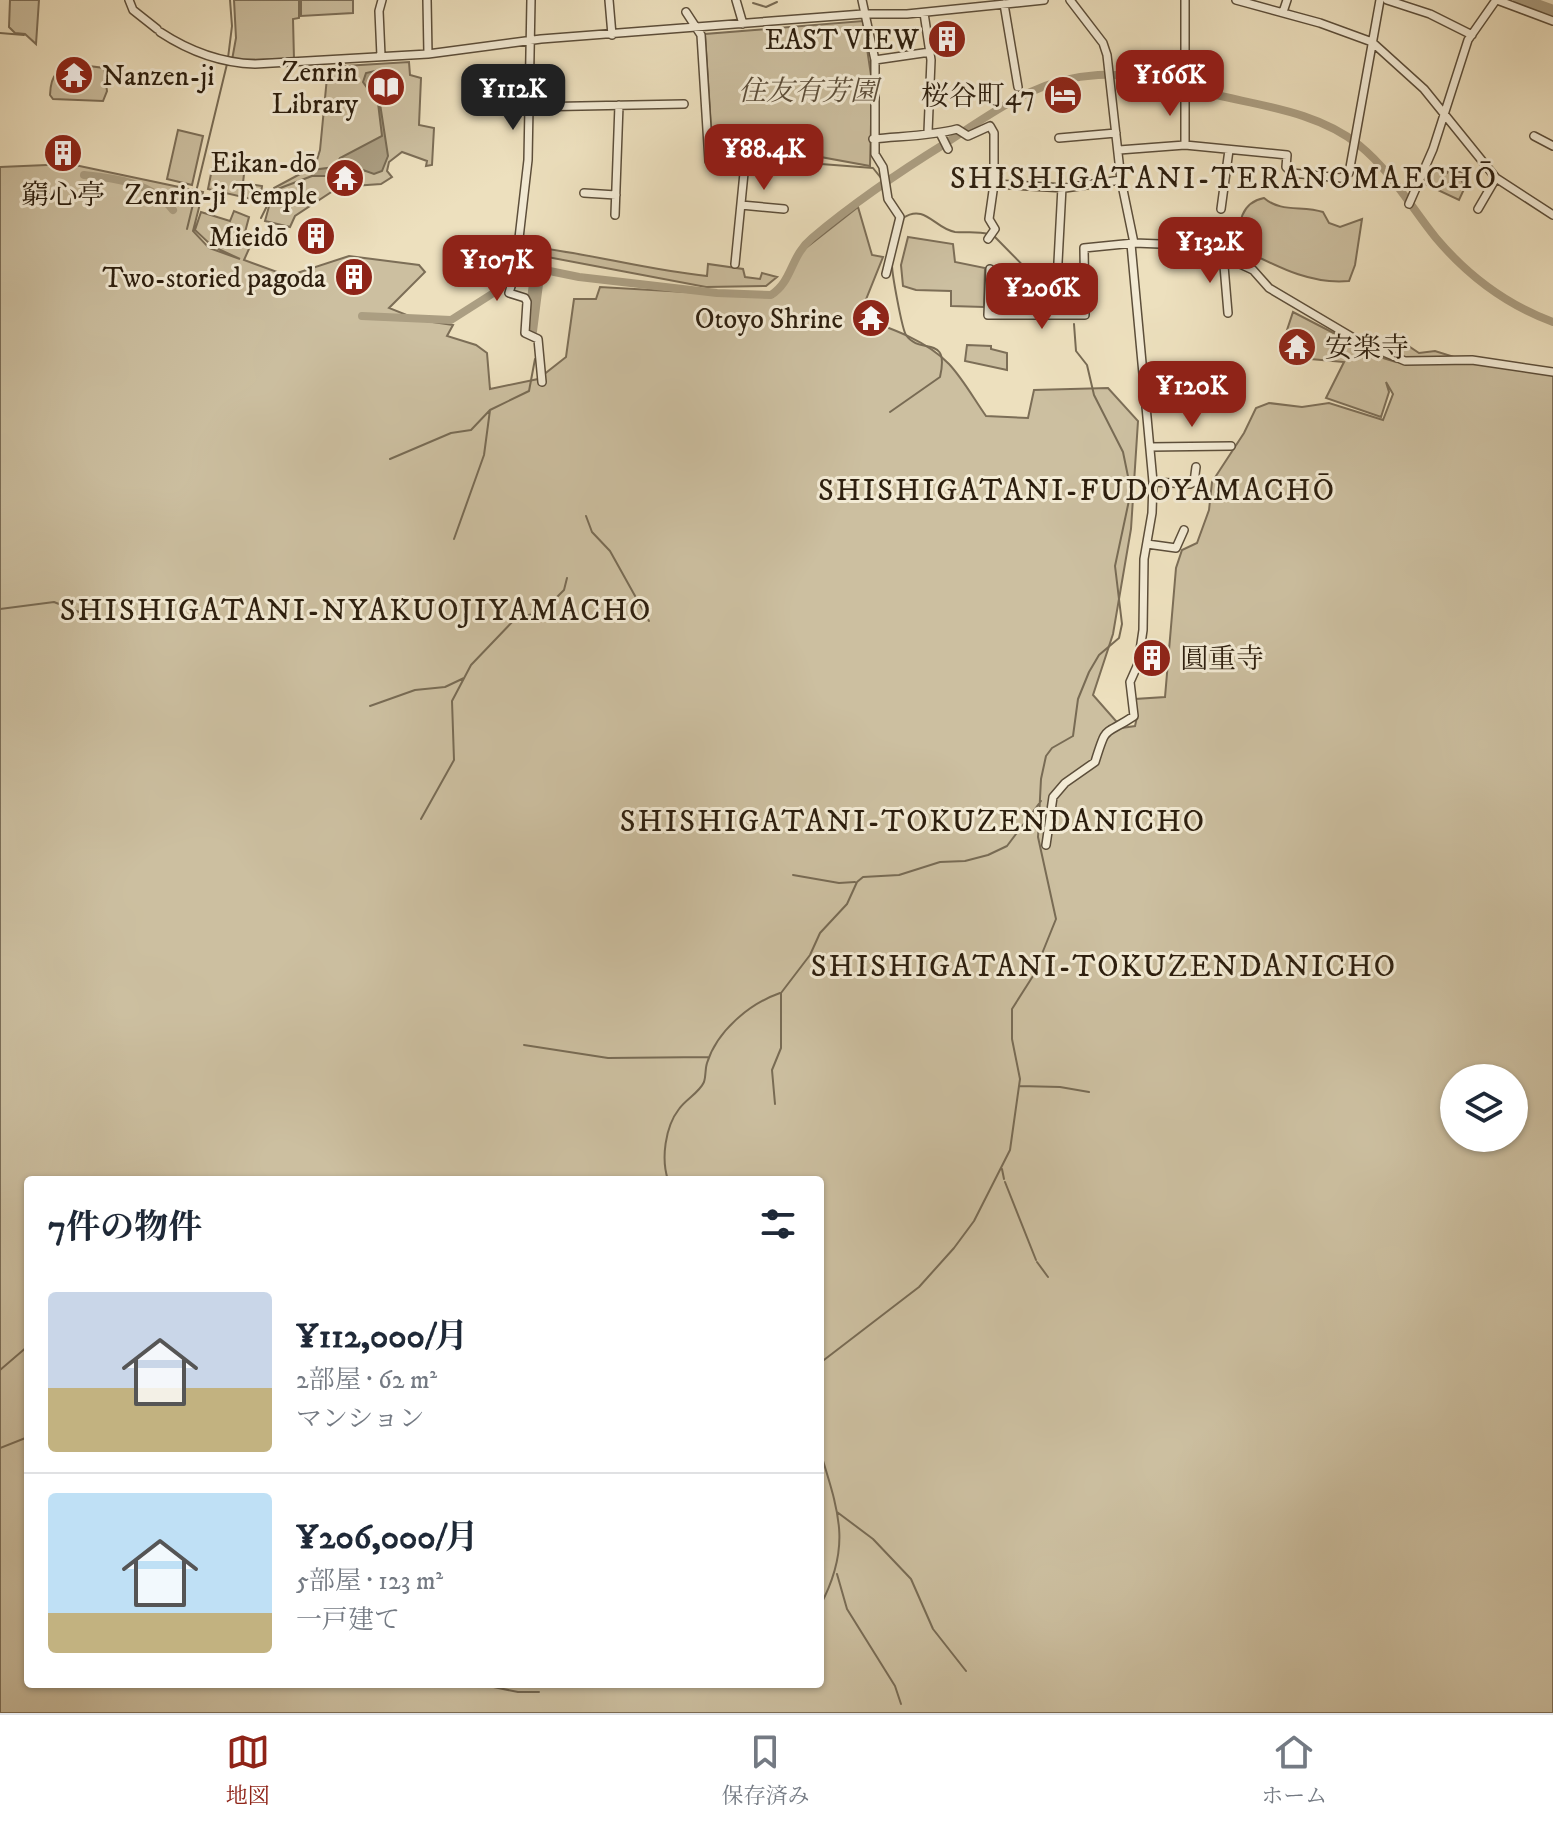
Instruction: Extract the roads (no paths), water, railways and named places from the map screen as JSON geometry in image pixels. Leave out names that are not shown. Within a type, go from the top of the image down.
[{"type":"street","points":[[129,0],[133,10],[158,30],[227,62],[428,54],[532,41],[863,14],[924,13],[1044,0]]},
{"type":"street","points":[[381,56],[379,11],[382,0]]},
{"type":"street","points":[[427,0],[428,54]]},
{"type":"street","points":[[531,0],[528,160],[516,265],[509,293],[525,298],[527,302],[525,333],[538,339],[542,382]]},
{"type":"street","points":[[609,0],[612,35]]},
{"type":"street","points":[[736,0],[743,24]]},
{"type":"street","points":[[862,0],[875,60],[875,154],[886,182],[888,199],[900,217],[886,274]]},
{"type":"street","points":[[1046,845],[1053,797],[1065,783],[1095,762],[1100,737],[1134,716],[1130,682],[1138,664],[1143,630],[1153,482],[1140,372],[1141,339],[1132,244],[1121,180],[1110,75],[1103,43],[1070,0]]},
{"type":"street","points":[[1185,0],[1185,145]]},
{"type":"street","points":[[1236,0],[1283,12],[1372,42],[1406,71],[1446,114],[1496,178],[1553,215]]},
{"type":"street","points":[[1283,12],[1287,0]]},
{"type":"street","points":[[1119,150],[1185,145],[1287,155],[1286,167],[1292,173],[1341,178],[1349,173],[1380,0]]},
{"type":"street","points":[[1387,0],[1430,14],[1472,35]]},
{"type":"street","points":[[1410,201],[1446,114],[1472,35],[1497,0],[1553,21]]},
{"type":"street","points":[[1004,4],[1018,87]]},
{"type":"street","points":[[686,12],[698,27],[709,161],[736,164],[744,173],[735,264]]},
{"type":"street","points":[[924,13],[930,52],[928,132]]},
{"type":"street","points":[[875,60],[930,52]]},
{"type":"street","points":[[530,107],[684,104]]},
{"type":"street","points":[[615,215],[619,105]]},
{"type":"street","points":[[873,139],[928,132],[945,143],[957,129],[968,136],[985,127],[993,129],[994,184],[990,237]]},
{"type":"street","points":[[1059,138],[1116,133]]},
{"type":"street","points":[[1534,136],[1553,146]]},
{"type":"street","points":[[1221,209],[1229,150]]},
{"type":"street","points":[[1478,209],[1496,178]]},
{"type":"street","points":[[994,184],[1062,187],[1121,180]]},
{"type":"street","points":[[1051,292],[1057,281],[1062,187]]},
{"type":"street","points":[[584,193],[616,195]]},
{"type":"street","points":[[741,205],[784,209]]},
{"type":"street","points":[[990,269],[988,315],[1085,315],[1084,248],[1132,244],[1212,246],[1253,270],[1269,288],[1362,343],[1405,361],[1472,360],[1553,372]]},
{"type":"street","points":[[1223,254],[1228,313]]},
{"type":"street","points":[[1150,447],[1231,446]]},
{"type":"street","points":[[1153,482],[1190,484],[1194,482],[1196,467]]},
{"type":"street","points":[[1147,544],[1176,548],[1184,530]]},
{"type":"waterway","points":[[228,58],[232,26],[230,0]]},
{"type":"waterway","points":[[1520,0],[1553,12]]},
{"type":"waterway","points":[[753,3],[766,7],[777,2]]},
{"type":"waterway","points":[[0,33],[24,35]]},
{"type":"waterway","points":[[187,229],[227,64]]},
{"type":"waterway","points":[[362,316],[451,320],[495,292],[496,281],[509,267],[520,265],[579,277],[717,293],[771,295],[784,283],[799,253],[812,238],[878,188],[982,119],[1018,98],[1055,82],[1076,77],[1112,75],[1155,81],[1270,107],[1308,118],[1343,134],[1381,166],[1436,238],[1461,265],[1504,298],[1553,322]]},
{"type":"waterway","points":[[710,131],[714,135],[735,139],[764,154],[808,163],[873,168],[881,178]]},
{"type":"waterway","points":[[84,175],[121,180],[144,188],[173,210]]},
{"type":"waterway","points":[[261,218],[275,190],[312,176]]},
{"type":"waterway","points":[[903,218],[918,213],[948,230],[988,234]]},
{"type":"waterway","points":[[994,236],[1048,291]]},
{"type":"waterway","points":[[890,412],[940,377],[942,363],[937,350],[912,341],[906,335],[892,265]]},
{"type":"waterway","points":[[530,331],[538,268]]},
{"type":"waterway","points":[[1054,294],[1062,311]]},
{"type":"waterway","points":[[824,1360],[919,1287],[954,1248],[974,1221],[1010,1150],[1020,1079],[1012,1039],[1012,1009],[1033,976],[1056,919],[1038,837],[1041,779],[1046,756],[1052,748],[1073,736],[1078,699],[1089,672],[1099,655],[1119,638],[1122,624],[1115,566],[1131,491],[1123,452],[1094,395],[1087,365],[1076,351],[1074,324]]},
{"type":"waterway","points":[[390,459],[451,433],[471,430],[490,410],[529,391],[535,359]]},
{"type":"waterway","points":[[454,539],[484,455],[490,410]]},
{"type":"waterway","points":[[586,516],[592,532],[610,551],[649,621]]},
{"type":"waterway","points":[[421,819],[454,760],[452,701],[471,665],[516,618],[537,613],[553,601],[564,590],[567,578]]},
{"type":"waterway","points":[[0,609],[54,602],[79,612]]},
{"type":"waterway","points":[[370,706],[415,690],[445,687],[464,678]]},
{"type":"waterway","points":[[775,1104],[772,1070],[781,1048],[781,993],[810,955],[820,933],[847,904],[857,882],[863,877],[899,875],[940,862],[965,861],[988,855],[1007,846],[1041,801]]},
{"type":"waterway","points":[[793,875],[839,883],[855,882]]},
{"type":"waterway","points":[[667,1176],[665,1153],[670,1125],[679,1109],[704,1082],[707,1063],[718,1040],[746,1012],[780,993]]},
{"type":"waterway","points":[[524,1045],[608,1058],[709,1057]]},
{"type":"waterway","points":[[1019,1086],[1060,1087],[1089,1092]]},
{"type":"waterway","points":[[1002,1169],[1004,1179]]},
{"type":"waterway","points":[[1005,1182],[1036,1260]]},
{"type":"waterway","points":[[1037,1262],[1048,1277]]},
{"type":"waterway","points":[[0,1370],[24,1349]]},
{"type":"waterway","points":[[0,1448],[24,1439]]},
{"type":"waterway","points":[[824,1464],[839,1529],[836,1565],[824,1598]]},
{"type":"waterway","points":[[837,1512],[873,1539],[911,1579],[933,1629],[966,1671]]},
{"type":"waterway","points":[[837,1574],[847,1609],[895,1686],[901,1704]]},
{"type":"waterway","points":[[498,1688],[539,1692]]},
{"type":"place","name":"EAST VIEW","points":[[947,39]]},
{"type":"place","name":"Nanzen-ji","points":[[74,75]]},
{"type":"place","name":"Zenrin Library","points":[[386,87]]},
{"type":"place","name":"桜谷町47","points":[[1063,95]]},
{"type":"place","name":"窮心亭","points":[[63,153]]},
{"type":"place","name":"Eikan-dō Zenrin-ji Temple","points":[[345,178]]},
{"type":"place","name":"Mieidō","points":[[316,236]]},
{"type":"place","name":"Two-storied pagoda","points":[[354,277]]},
{"type":"place","name":"Otoyo Shrine","points":[[871,318]]},
{"type":"place","name":"安楽寺","points":[[1297,347]]},
{"type":"place","name":"圓重寺","points":[[1152,658]]},
{"type":"district","name":"SHISHIGATANI-TERANOMAECHŌ","points":[[1224,178]]},
{"type":"district","name":"SHISHIGATANI-FUDOYAMACHŌ","points":[[1077,490]]},
{"type":"district","name":"SHISHIGATANI-NYAKUOJIYAMACHO","points":[[356,610]]},
{"type":"district","name":"SHISHIGATANI-TOKUZENDANICHO","points":[[913,821]]},
{"type":"district","name":"SHISHIGATANI-TOKUZENDANICHO","points":[[1104,966]]},
{"type":"park label","name":"住友有芳園","points":[[808,90]]}]
